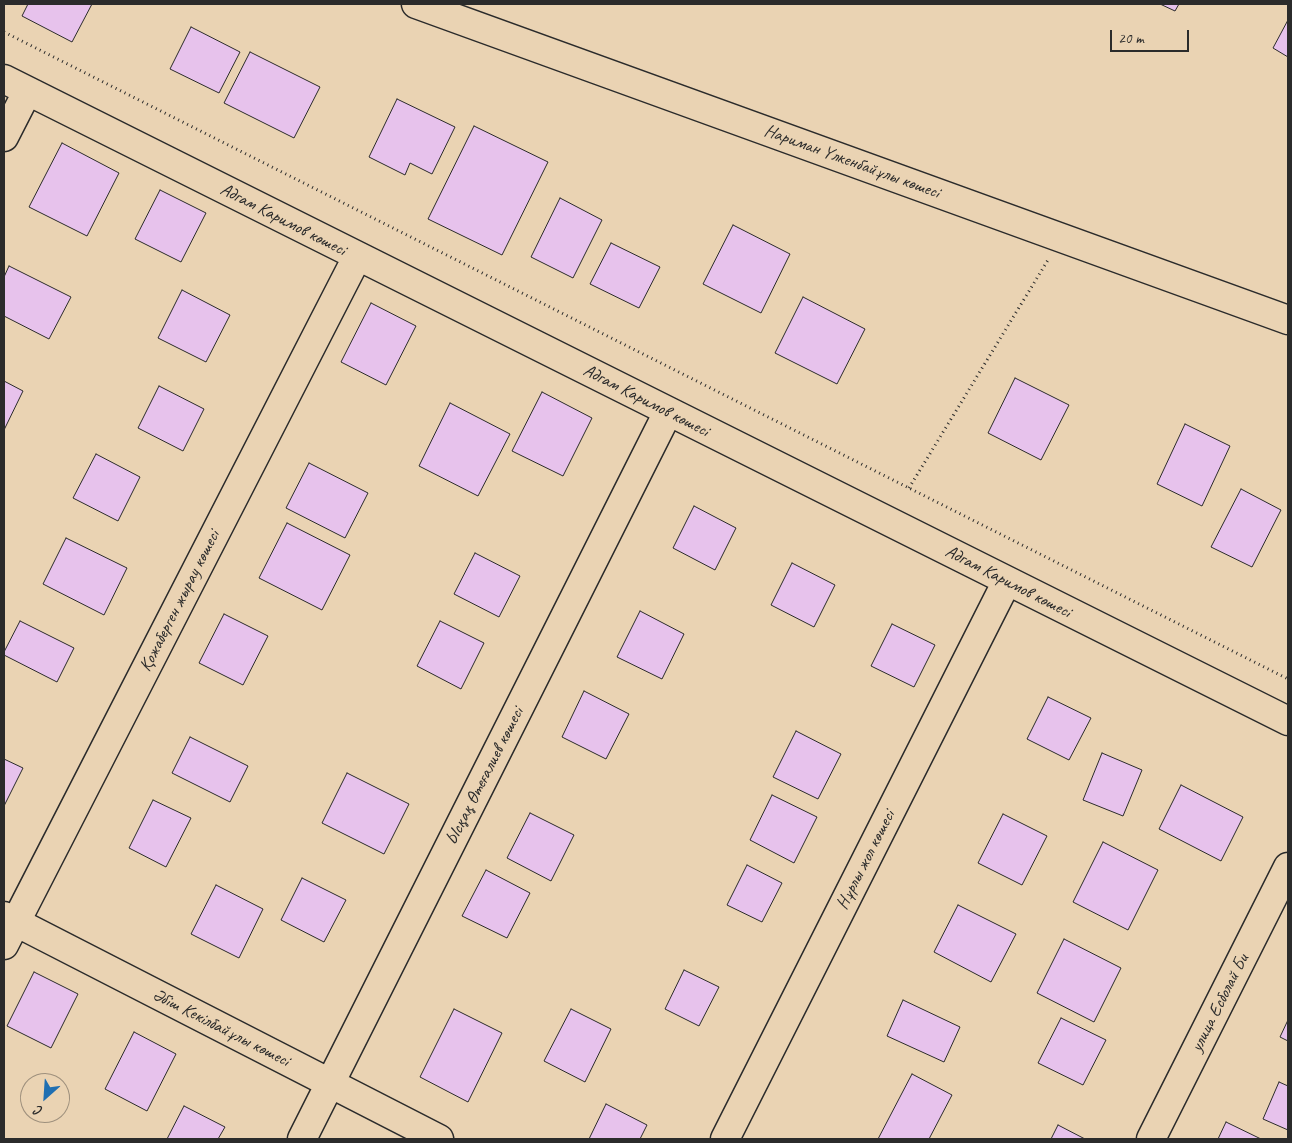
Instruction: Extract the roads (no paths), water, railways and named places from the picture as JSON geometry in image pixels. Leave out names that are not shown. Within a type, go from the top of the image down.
[{"type":"street","name":"Нариман Үлкенбайұлы көшесі","points":[[416,4],[1288,320]]},
{"type":"street","points":[[4,137],[15,86]]},
{"type":"street","name":"Адгам Каримов көшесі","points":[[15,86],[1288,721]]},
{"type":"street","name":"Қожаберген жырау көшесі","points":[[8,928],[357,257]]},
{"type":"street","name":"Ысқақ Өтеғалиев көшесі","points":[[302,1139],[668,412]]},
{"type":"street","name":"Нұрлы жол көшесі","points":[[725,1139],[1007,581]]},
{"type":"street","name":"улица Есболай Би","points":[[1151,1139],[1288,867]]},
{"type":"street","name":"Әбіш Кекілбайұлы көшесі","points":[[8,928],[330,1084],[438,1139]]}]
